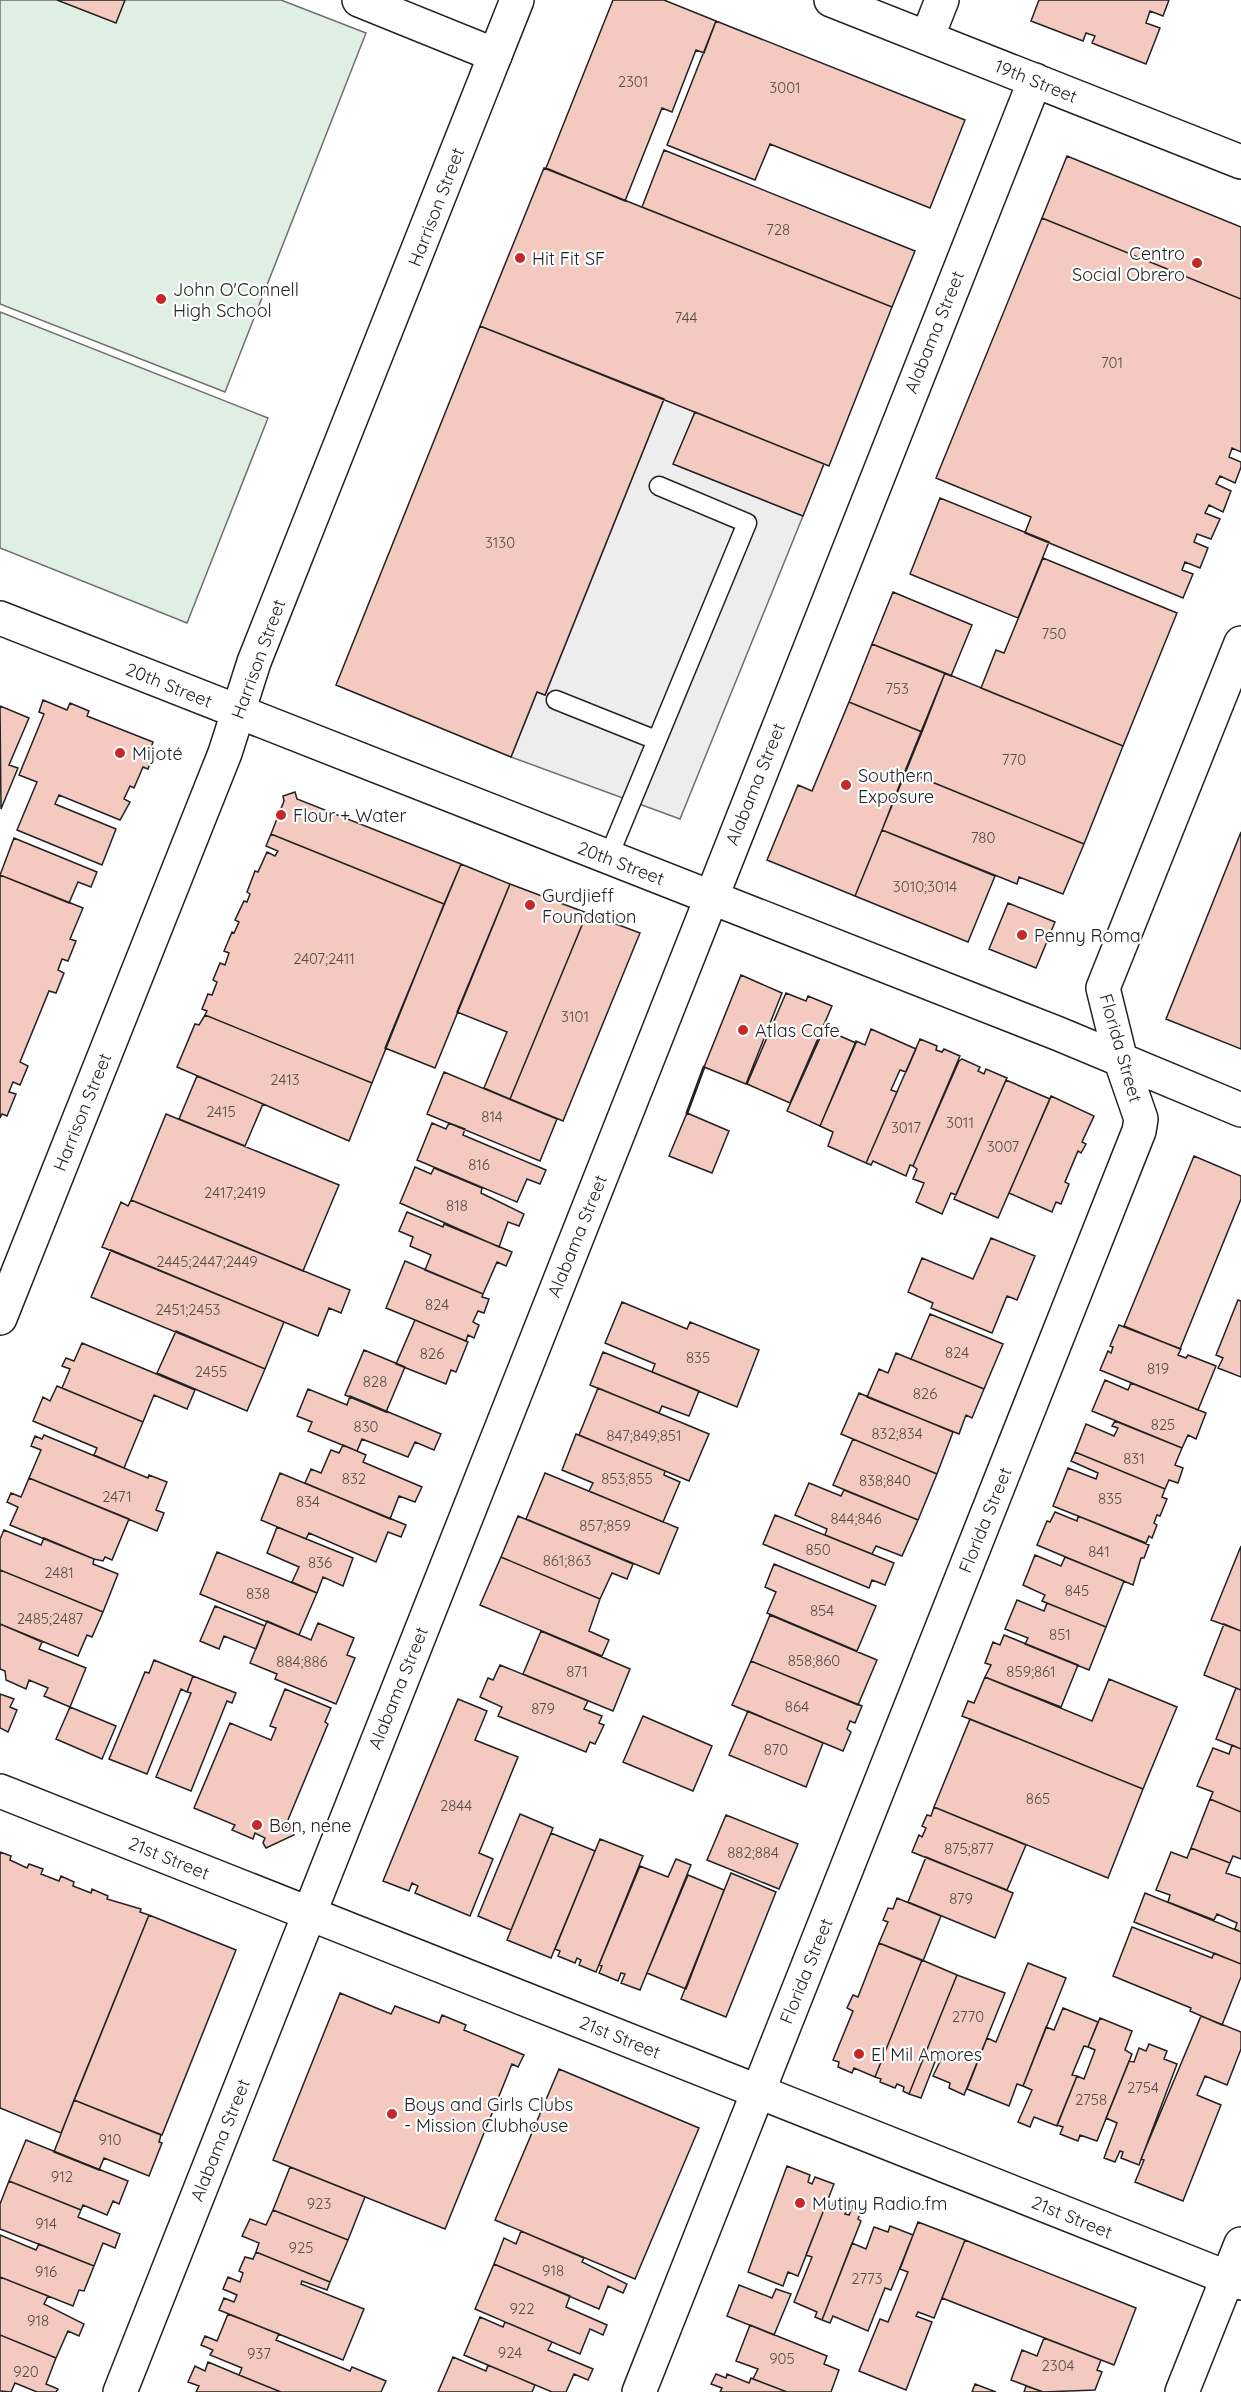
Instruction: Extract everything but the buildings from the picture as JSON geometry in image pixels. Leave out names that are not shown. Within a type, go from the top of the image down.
[{"type":"street","points":[[359,0],[495,55]]},
{"type":"street","name":"Harrison Street","points":[[0,1318],[221,764],[254,662],[517,0]]},
{"type":"street","name":"19th Street","points":[[831,0],[1241,162]]},
{"type":"street","points":[[927,38],[942,0]]},
{"type":"street","name":"Alabama Street","points":[[120,2392],[1035,80]]},
{"type":"street","name":"20th Street","points":[[0,618],[1241,1110]]},
{"type":"street","name":"Florida Street","points":[[639,2392],[1138,1131],[1141,1119],[1121,1061],[1103,988],[1241,643]]},
{"type":"street","name":"21st Street","points":[[0,1791],[1234,2281]]},
{"type":"street","points":[[1182,2392],[1234,2281],[1241,2244]]},
{"type":"lane","points":[[608,858],[747,523],[658,486]]},
{"type":"lane","points":[[556,700],[656,740]]},
{"type":"green space","points":[[0,0],[281,0],[366,33],[225,392],[0,304]]},
{"type":"green space","points":[[0,312],[268,418],[187,623],[0,548]]},
{"type":"shaded area","points":[[664,399],[695,412],[674,464],[803,516],[680,819],[511,757],[537,692],[545,695]]},
{"type":"wall","points":[[687,1113],[704,1067]]},
{"type":"place","name":"Hit Fit SF","points":[[520,258]]},
{"type":"place","name":"Centro Social Obrero","points":[[1197,263]]},
{"type":"place","name":"John O'Connell High School","points":[[161,299]]},
{"type":"place","name":"Mijoté","points":[[120,753]]},
{"type":"place","name":"Southern Exposure","points":[[846,785]]},
{"type":"place","name":"Flour + Water","points":[[281,815]]},
{"type":"place","name":"Gurdjieff Foundation","points":[[530,905]]},
{"type":"place","name":"Penny Roma","points":[[1022,935]]},
{"type":"place","name":"Atlas Cafe","points":[[743,1030]]},
{"type":"place","name":"Bon, nene","points":[[257,1825]]},
{"type":"place","name":"El Mil Amores","points":[[859,2054]]},
{"type":"place","name":"Boys and Girls Clubs - Mission Clubhouse","points":[[392,2114]]},
{"type":"place","name":"Mutiny Radio.fm","points":[[800,2203]]}]
